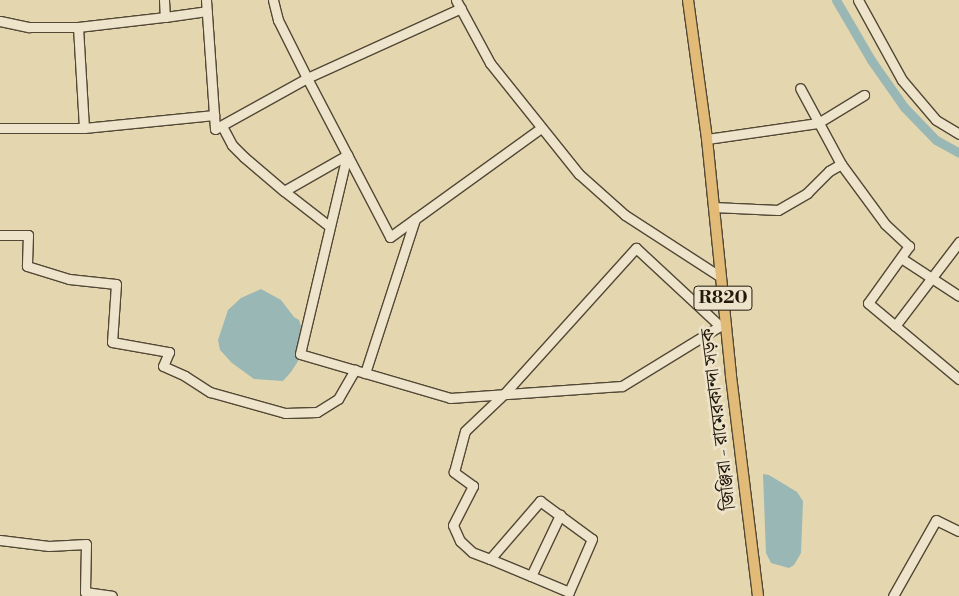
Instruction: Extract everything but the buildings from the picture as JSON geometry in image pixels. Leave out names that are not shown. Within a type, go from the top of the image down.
[{"type":"main road","name":"জিঞ্জিরা - রামেরকান্দা সড়ক","points":[[688,0],[707,139],[721,277],[723,324],[758,596]]},
{"type":"street","points":[[164,0],[165,17]]},
{"type":"street","points":[[206,0],[215,129],[307,78],[458,4],[490,63],[579,174],[625,215],[721,277]]},
{"type":"street","points":[[273,0],[278,20],[390,238],[541,128]]},
{"type":"street","points":[[858,0],[902,80],[936,120],[959,134]]},
{"type":"street","points":[[0,21],[29,27],[78,27],[206,12]]},
{"type":"street","points":[[78,27],[84,128]]},
{"type":"street","points":[[800,88],[841,164],[885,224],[909,246],[868,303],[959,379]]},
{"type":"street","points":[[707,139],[818,123],[864,94]]},
{"type":"street","points":[[0,128],[84,128],[214,115]]},
{"type":"street","points":[[222,126],[232,145],[244,158],[330,226]]},
{"type":"street","points":[[284,191],[347,155]]},
{"type":"street","points":[[347,155],[300,354],[450,398],[504,394],[622,386],[723,324],[636,248],[504,394],[465,431],[454,472],[474,486],[453,525],[460,540],[472,552],[569,592],[592,539],[540,501],[490,559]]},
{"type":"street","points":[[713,207],[778,210],[807,193],[829,171],[841,164]]},
{"type":"street","points":[[366,373],[415,219]]},
{"type":"street","points":[[0,235],[28,234],[27,266],[69,279],[116,284],[112,342],[169,352],[163,366],[185,376],[210,392],[285,414],[318,412],[338,399],[356,370]]},
{"type":"street","points":[[895,326],[959,242]]},
{"type":"street","points":[[901,258],[959,296]]},
{"type":"street","points":[[531,576],[560,516]]},
{"type":"street","points":[[893,596],[936,520],[959,531]]},
{"type":"street","points":[[0,540],[49,546],[86,544],[85,592],[112,596]]},
{"type":"water","points":[[261,289],[281,300],[294,317],[299,320],[301,326],[298,361],[283,381],[254,379],[232,363],[220,350],[218,340],[228,310],[241,298]]},
{"type":"water","points":[[763,474],[769,475],[797,492],[803,501],[801,553],[794,565],[789,568],[771,563],[766,553]]},
{"type":"waterway","points":[[836,0],[871,60],[904,107],[936,140],[959,153]]}]
